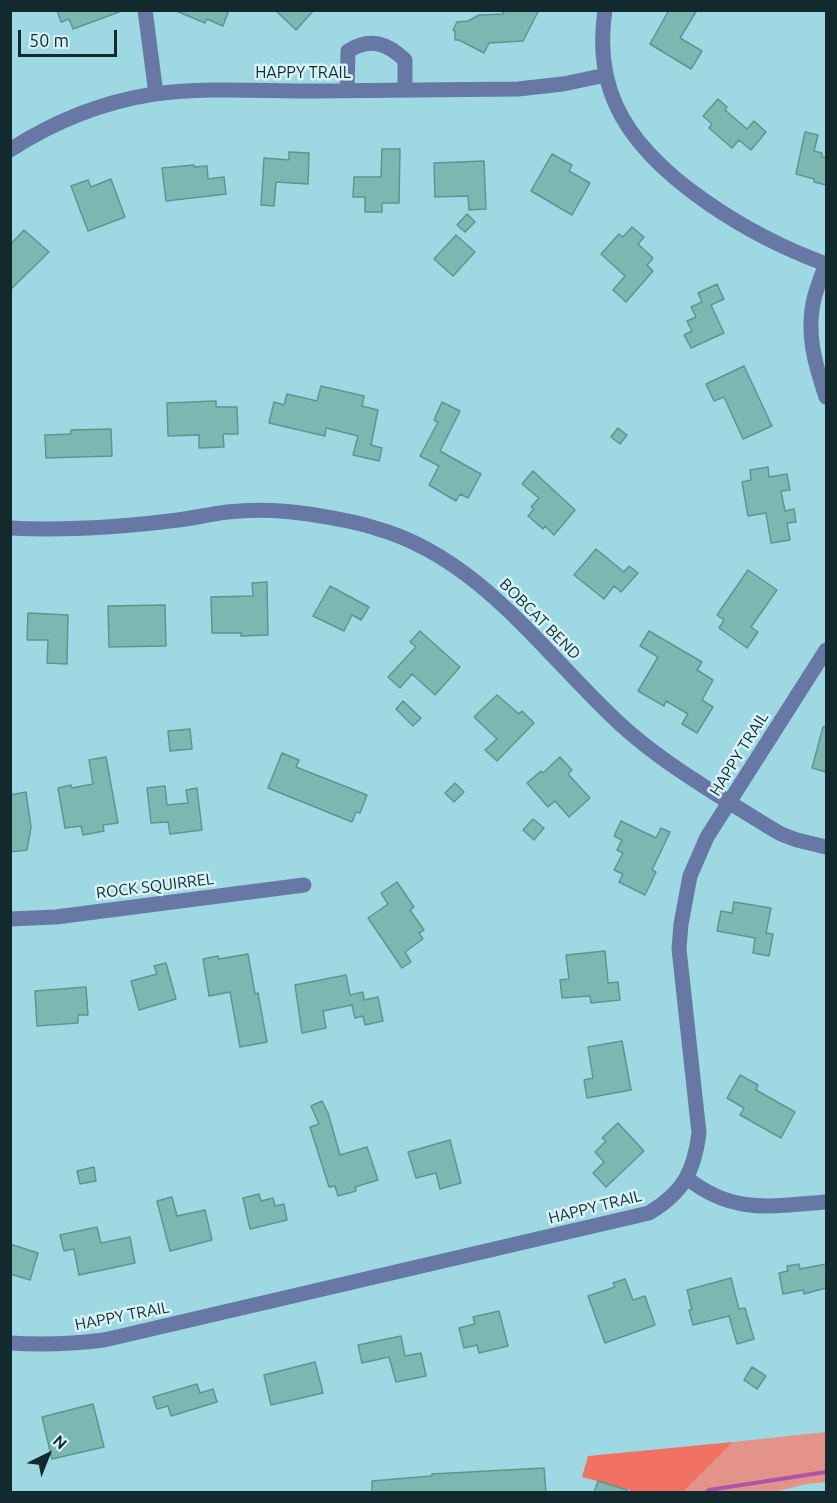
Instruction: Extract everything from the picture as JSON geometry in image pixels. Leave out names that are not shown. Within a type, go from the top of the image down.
[{"type":"street","points":[[145,10],[156,94]]},
{"type":"street","points":[[605,10],[602,43],[606,75],[616,105],[633,133],[654,158],[690,189],[737,222],[789,249],[826,264],[815,294],[811,326],[814,362],[826,397]]},
{"type":"street","points":[[347,90],[348,51],[371,42],[384,44],[405,60],[405,90]]},
{"type":"street","name":"HAPPY TRAIL","points":[[10,150],[58,123],[94,109],[131,98],[156,94],[210,91],[518,89],[563,84],[606,75]]},
{"type":"street","name":"BOBCAT BEND","points":[[10,528],[46,530],[108,527],[229,512],[266,511],[306,514],[377,528],[412,542],[475,581],[504,605],[545,650],[649,750],[689,778],[780,834],[826,847]]},
{"type":"street","name":"HAPPY TRAIL","points":[[10,1343],[71,1344],[104,1340],[649,1213],[664,1204],[687,1178],[696,1158],[699,1132],[679,949],[690,876],[707,837],[826,650]]},
{"type":"street","name":"ROCK SQUIRREL","points":[[10,919],[56,916],[304,885]]},
{"type":"street","points":[[687,1178],[702,1190],[739,1205],[826,1202]]},
{"type":"shaded area","points":[[826,1432],[826,1482],[806,1484],[775,1492],[683,1492],[733,1442]]},
{"type":"shaded area","points":[[733,1442],[683,1492],[629,1492],[630,1490],[582,1477],[588,1456]]},
{"type":"building","points":[[57,10],[119,10],[119,12],[73,29],[69,19],[61,22]]},
{"type":"building","points":[[174,10],[229,10],[223,26],[207,19],[205,23]]},
{"type":"building","points":[[275,10],[314,10],[296,30]]},
{"type":"building","points":[[502,10],[539,10],[523,41],[489,43],[484,53],[455,40],[453,30],[457,22],[468,21],[479,15],[504,14]]},
{"type":"building","points":[[669,10],[697,10],[680,38],[702,51],[691,69],[650,44]]},
{"type":"building","points":[[718,99],[727,107],[725,110],[747,129],[754,121],[766,132],[751,150],[739,140],[732,148],[709,128],[712,124],[703,116]]},
{"type":"building","points":[[805,132],[818,135],[814,151],[822,153],[822,157],[826,158],[826,185],[796,174]]},
{"type":"building","points":[[382,149],[400,149],[399,203],[382,203],[382,212],[365,212],[365,197],[353,197],[354,177],[381,177]]},
{"type":"building","points":[[289,152],[309,153],[308,184],[276,182],[274,206],[261,205],[264,158],[289,160]]},
{"type":"building","points":[[552,154],[572,165],[569,171],[590,183],[572,215],[531,191]]},
{"type":"building","points":[[484,161],[486,209],[469,210],[468,196],[435,197],[434,163]]},
{"type":"building","points":[[194,165],[194,167],[207,166],[208,179],[224,177],[226,194],[166,201],[162,168]]},
{"type":"building","points":[[111,179],[125,217],[88,231],[71,186],[88,180],[91,187]]},
{"type":"building","points":[[467,214],[475,222],[465,232],[457,225]]},
{"type":"building","points":[[632,227],[644,237],[638,244],[653,258],[647,265],[653,271],[626,302],[613,290],[625,276],[601,254],[619,234],[623,237]]},
{"type":"building","points":[[24,230],[49,252],[10,290],[10,245]]},
{"type":"building","points":[[456,235],[475,252],[453,276],[434,259]]},
{"type":"building","points":[[717,284],[724,299],[711,305],[724,333],[691,348],[684,335],[692,331],[687,321],[696,317],[691,307],[702,302],[698,293]]},
{"type":"building","points":[[744,366],[772,426],[743,439],[724,397],[714,401],[706,384]]},
{"type":"building","points":[[321,386],[364,396],[362,406],[378,410],[371,445],[382,448],[379,461],[353,455],[358,436],[326,428],[325,436],[269,423],[274,402],[284,405],[287,394],[317,401]]},
{"type":"building","points":[[216,401],[216,407],[237,407],[238,434],[223,434],[224,447],[199,448],[199,435],[168,436],[167,403]]},
{"type":"building","points":[[442,402],[460,411],[440,451],[481,474],[468,498],[460,494],[456,501],[429,485],[439,466],[420,456],[438,422],[434,420]]},
{"type":"building","points":[[618,428],[627,435],[620,444],[611,437]]},
{"type":"building","points":[[111,429],[112,456],[46,458],[45,435],[71,434],[71,430]]},
{"type":"building","points":[[768,467],[769,477],[787,474],[790,490],[781,491],[785,511],[794,509],[796,522],[787,523],[790,540],[771,543],[766,513],[748,516],[742,482],[751,480],[750,470]]},
{"type":"building","points":[[533,471],[575,510],[554,535],[545,526],[543,529],[528,516],[534,509],[531,507],[539,498],[522,484]]},
{"type":"building","points":[[596,549],[624,572],[629,566],[638,573],[621,592],[614,586],[604,599],[574,575]]},
{"type":"building","points":[[748,570],[777,590],[751,627],[758,632],[747,648],[719,628],[724,620],[717,615]]},
{"type":"building","points":[[267,582],[268,635],[241,636],[241,633],[212,633],[211,597],[253,596],[252,583]]},
{"type":"building","points":[[330,586],[369,607],[361,620],[352,615],[344,631],[313,616]]},
{"type":"building","points":[[165,605],[166,646],[109,647],[108,606]]},
{"type":"building","points":[[28,613],[68,615],[67,664],[47,663],[48,640],[27,640]]},
{"type":"building","points":[[420,631],[460,667],[435,695],[412,674],[400,688],[388,677],[416,647],[410,642]]},
{"type":"building","points":[[649,631],[702,662],[697,670],[713,680],[702,700],[713,707],[697,733],[682,724],[688,714],[666,701],[664,706],[638,691],[658,657],[640,646]]},
{"type":"building","points":[[497,695],[519,714],[522,711],[534,723],[497,761],[485,750],[497,739],[474,717]]},
{"type":"building","points":[[403,701],[421,718],[413,726],[396,709]]},
{"type":"building","points":[[823,727],[826,727],[826,772],[812,768]]},
{"type":"building","points":[[190,729],[192,749],[170,751],[168,731]]},
{"type":"building","points":[[282,753],[299,760],[296,767],[367,795],[360,813],[356,812],[352,822],[268,788]]},
{"type":"building","points":[[106,757],[118,823],[103,825],[104,831],[83,835],[81,826],[65,828],[58,788],[93,784],[89,760]]},
{"type":"building","points":[[560,757],[572,770],[568,774],[590,798],[569,817],[555,801],[548,807],[527,783],[541,771],[543,773]]},
{"type":"building","points":[[455,783],[464,792],[454,802],[445,793]]},
{"type":"building","points":[[165,786],[167,805],[188,803],[186,790],[197,788],[202,830],[170,834],[168,822],[151,823],[147,788]]},
{"type":"building","points":[[26,792],[31,827],[27,850],[10,852],[10,795]]},
{"type":"building","points":[[533,819],[544,828],[534,840],[523,830]]},
{"type":"building","points":[[621,821],[656,838],[661,828],[670,832],[652,870],[656,872],[645,895],[619,882],[623,874],[614,870],[623,853],[617,850],[622,840],[614,836]]},
{"type":"building","points":[[397,882],[414,907],[410,910],[424,930],[419,933],[423,939],[405,952],[411,962],[402,968],[368,918],[388,904],[381,893]]},
{"type":"building","points":[[734,902],[771,908],[766,933],[773,934],[769,956],[753,953],[755,938],[717,931],[721,911],[732,913]]},
{"type":"building","points":[[605,951],[608,983],[618,982],[620,1000],[591,1003],[590,996],[562,998],[560,980],[569,979],[566,955]]},
{"type":"building","points":[[248,954],[267,1042],[240,1047],[230,992],[209,996],[203,959]]},
{"type":"building","points":[[166,963],[176,999],[139,1010],[131,981],[157,974],[154,966]]},
{"type":"building","points":[[346,975],[350,995],[363,992],[364,1000],[378,997],[383,1021],[365,1025],[363,1016],[355,1018],[352,1005],[323,1011],[326,1028],[302,1033],[295,985]]},
{"type":"building","points":[[86,987],[88,1015],[78,1015],[78,1023],[37,1026],[35,991]]},
{"type":"building","points":[[622,1041],[631,1090],[587,1098],[584,1080],[593,1078],[588,1047]]},
{"type":"building","points":[[740,1075],[758,1085],[756,1090],[795,1112],[781,1138],[740,1115],[744,1108],[727,1098]]},
{"type":"building","points":[[322,1101],[328,1113],[340,1155],[367,1147],[378,1180],[355,1187],[356,1191],[338,1196],[335,1186],[329,1187],[310,1127],[319,1124],[311,1106]]},
{"type":"building","points":[[618,1123],[644,1151],[606,1187],[593,1173],[604,1162],[595,1152],[606,1141],[602,1138]]},
{"type":"building","points":[[450,1140],[461,1183],[440,1189],[436,1173],[416,1178],[408,1152]]},
{"type":"building","points":[[94,1167],[96,1181],[80,1184],[77,1171]]},
{"type":"building","points":[[259,1194],[261,1201],[273,1198],[275,1206],[284,1204],[287,1220],[250,1229],[243,1198]]},
{"type":"building","points":[[172,1197],[177,1216],[205,1210],[212,1240],[170,1251],[157,1201]]},
{"type":"building","points":[[97,1227],[101,1243],[130,1237],[135,1263],[79,1275],[74,1249],[64,1251],[60,1235]]},
{"type":"building","points":[[10,1244],[38,1253],[30,1280],[10,1274]]},
{"type":"building","points":[[799,1264],[800,1269],[826,1264],[826,1288],[804,1294],[803,1290],[783,1294],[779,1273],[788,1271],[787,1266]]},
{"type":"building","points":[[731,1278],[739,1309],[745,1308],[754,1339],[737,1344],[729,1316],[693,1325],[687,1290]]},
{"type":"building","points":[[625,1279],[633,1300],[645,1296],[655,1325],[605,1343],[588,1296],[615,1287],[613,1283]]},
{"type":"building","points":[[499,1311],[508,1346],[479,1353],[477,1345],[464,1348],[459,1328],[475,1324],[473,1317]]},
{"type":"building","points":[[401,1336],[405,1356],[421,1353],[426,1376],[396,1382],[389,1357],[362,1363],[358,1345]]},
{"type":"building","points":[[315,1362],[323,1393],[271,1405],[264,1375]]},
{"type":"building","points":[[752,1367],[766,1376],[757,1389],[744,1380]]},
{"type":"building","points":[[197,1384],[200,1393],[213,1389],[217,1402],[171,1416],[168,1406],[157,1409],[153,1397]]},
{"type":"building","points":[[93,1404],[104,1447],[52,1459],[42,1417]]},
{"type":"building","points":[[544,1468],[546,1492],[372,1492],[372,1481],[432,1476],[432,1474]]},
{"type":"building","points":[[598,1481],[627,1490],[627,1492],[594,1492]]},
{"type":"waterway","points":[[707,1492],[826,1472]]}]
